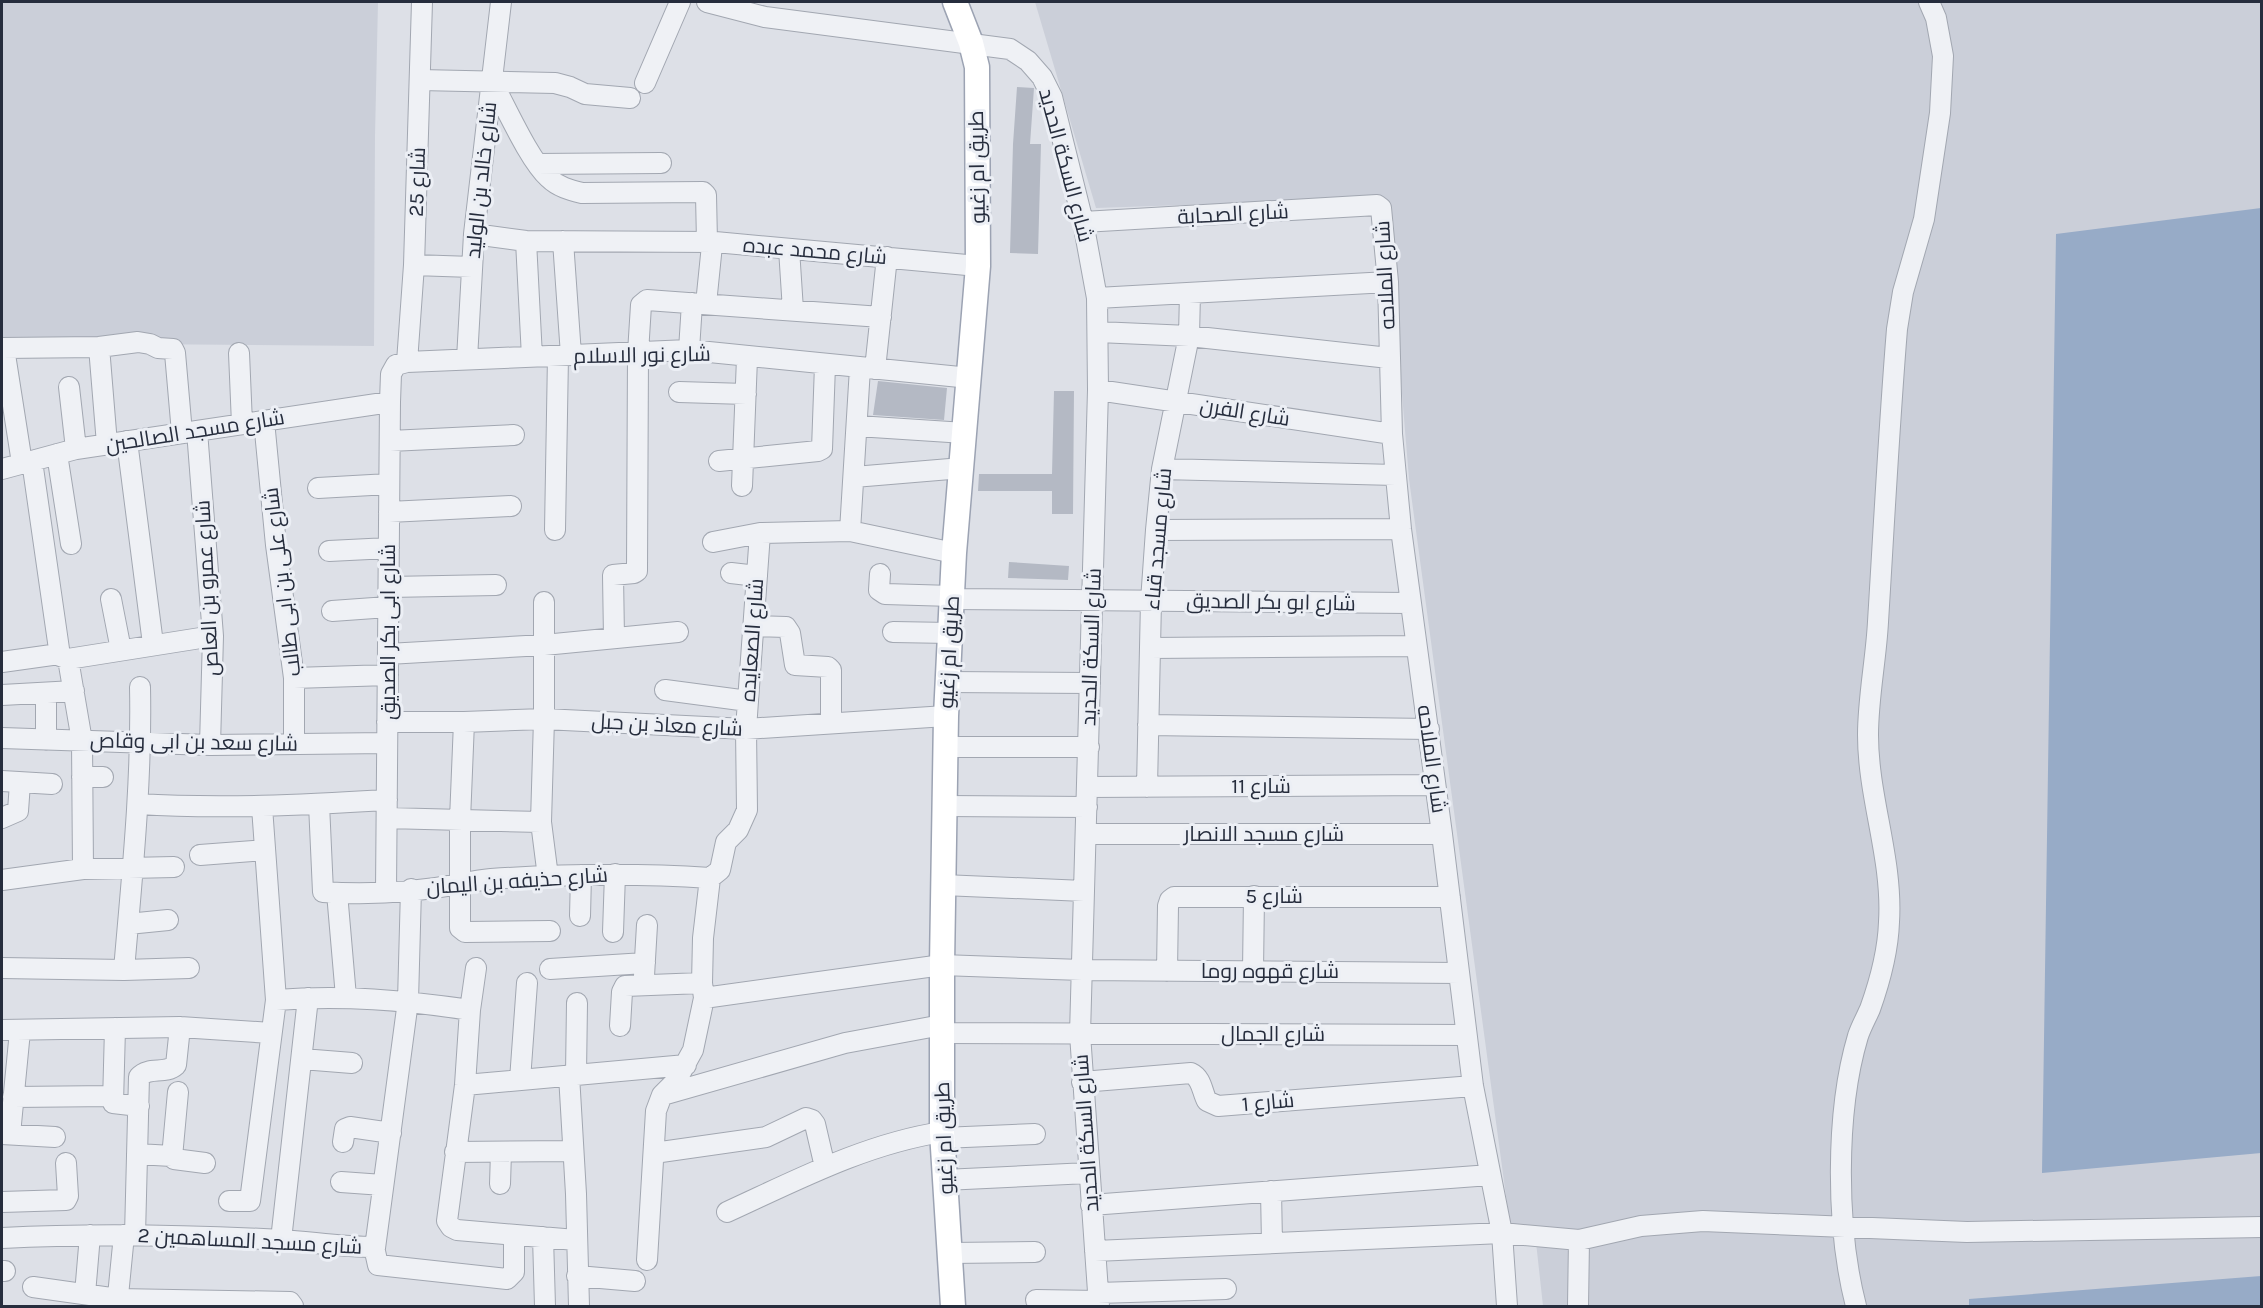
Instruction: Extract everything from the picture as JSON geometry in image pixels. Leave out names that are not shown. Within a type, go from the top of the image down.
[{"type":"main road","name":"طريق ام زغيو","points":[[953,1306],[942,1135],[946,716],[954,553],[978,266],[976,67],[971,44],[955,2]]},
{"type":"street","name":"شارع 25","points":[[407,362],[414,265],[423,2]]},
{"type":"street","name":"شارع خالد بن الوليد","points":[[467,359],[474,234],[501,2]]},
{"type":"street","points":[[645,83],[680,2]]},
{"type":"street","name":"شارع السكة الحديد","points":[[707,2],[765,17],[1010,49],[1028,61],[1042,77],[1052,97],[1083,222],[1097,298],[1098,390],[1080,1034],[1088,1173],[1099,1300]]},
{"type":"street","points":[[1856,1306],[1843,1226],[1842,1152],[1850,1073],[1858,1035],[1883,968],[1889,921],[1888,876],[1869,769],[1869,703],[1877,636],[1898,321],[1924,219],[1940,113],[1943,56],[1938,28],[1929,2]]},
{"type":"street","points":[[420,80],[555,83],[585,94],[630,98]]},
{"type":"street","points":[[474,234],[526,241],[711,242],[706,195],[703,192],[582,193],[564,188],[549,178],[537,164],[492,82]]},
{"type":"street","points":[[537,164],[662,164]]},
{"type":"street","name":"شارع الصحابة","points":[[1083,222],[1377,205],[1381,208]]},
{"type":"street","name":"شارع الملاحه","points":[[1381,208],[1388,282],[1392,434],[1409,603],[1429,729],[1473,1086],[1502,1233],[1507,1306]]},
{"type":"street","points":[[526,241],[532,357]]},
{"type":"street","points":[[555,530],[564,356],[564,241]]},
{"type":"street","name":"شارع محمد عبده","points":[[689,350],[711,242],[978,266]]},
{"type":"street","points":[[789,249],[793,310]]},
{"type":"street","points":[[850,531],[856,426],[881,317],[887,257]]},
{"type":"street","points":[[414,265],[472,267]]},
{"type":"street","points":[[1097,298],[1388,282]]},
{"type":"street","name":"شارع مسجد قباء","points":[[1147,787],[1151,601],[1156,530],[1162,469],[1189,336],[1190,293]]},
{"type":"street","points":[[614,638],[614,574],[637,571],[639,309],[644,302],[647,300],[881,317]]},
{"type":"street","points":[[1098,332],[1189,336],[1389,358]]},
{"type":"street","name":"شارع عمرو بن العاص","points":[[99,347],[144,342],[158,348],[173,349],[175,353],[190,432],[213,636],[210,745]]},
{"type":"street","points":[[83,869],[81,741],[74,692],[64,657],[3,348],[99,347],[107,444]]},
{"type":"street","name":"شارع نور الاسلام","points":[[407,362],[689,350],[747,358],[970,378]]},
{"type":"street","points":[[239,353],[242,424]]},
{"type":"street","points":[[742,486],[747,358]]},
{"type":"street","name":"شارع ابى بكر الصديق","points":[[386,891],[391,374],[396,364],[407,362]]},
{"type":"street","points":[[719,461],[818,452],[823,447],[825,365]]},
{"type":"street","points":[[69,387],[76,449]]},
{"type":"street","name":"شارع الفرن","points":[[1098,390],[1392,434]]},
{"type":"street","points":[[679,392],[746,394]]},
{"type":"street","name":"شارع مسجد الصالحين","points":[[2,469],[76,449],[390,402]]},
{"type":"street","name":"شارع على بن ابى طالب","points":[[264,421],[276,545],[294,678],[294,744]]},
{"type":"street","points":[[856,426],[965,433]]},
{"type":"street","points":[[390,441],[514,435]]},
{"type":"street","points":[[127,441],[153,644]]},
{"type":"street","points":[[57,454],[71,544]]},
{"type":"street","points":[[854,477],[962,468]]},
{"type":"street","points":[[1162,469],[1395,475]]},
{"type":"street","points":[[318,488],[389,484]]},
{"type":"street","points":[[389,512],[511,506]]},
{"type":"street","points":[[1156,530],[1401,529]]},
{"type":"street","points":[[713,542],[760,533],[850,531],[954,553]]},
{"type":"street","name":"شارع الصعايده","points":[[710,878],[720,870],[726,842],[738,830],[747,810],[746,729],[760,533]]},
{"type":"street","points":[[329,550],[389,548]]},
{"type":"street","points":[[731,573],[757,576]]},
{"type":"street","name":"شارع ابو بكر الصديق","points":[[880,574],[879,590],[885,594],[952,598],[1409,603]]},
{"type":"street","points":[[388,587],[496,585]]},
{"type":"street","points":[[111,599],[121,650]]},
{"type":"street","points":[[544,602],[541,822],[548,877]]},
{"type":"street","points":[[332,611],[388,607]]},
{"type":"street","points":[[754,626],[786,627],[790,633],[795,665],[828,667],[831,670],[833,673],[831,723]]},
{"type":"street","points":[[388,654],[544,645],[678,632]]},
{"type":"street","points":[[893,632],[950,633]]},
{"type":"street","points":[[2,662],[121,650],[213,636]]},
{"type":"street","points":[[1150,648],[1416,646]]},
{"type":"street","points":[[294,678],[388,675]]},
{"type":"street","points":[[947,682],[1090,683]]},
{"type":"street","points":[[124,970],[138,804],[141,742],[140,687]]},
{"type":"street","points":[[665,690],[748,701]]},
{"type":"street","points":[[2,696],[74,692]]},
{"type":"street","points":[[46,693],[46,740]]},
{"type":"street","name":"شارع معاذ بن جبل","points":[[387,722],[544,719],[746,729],[946,716]]},
{"type":"street","points":[[464,722],[460,820],[462,931],[550,931]]},
{"type":"street","points":[[1148,725],[1429,729]]},
{"type":"street","name":"شارع سعد بن ابى وقاص","points":[[2,738],[210,745],[387,743]]},
{"type":"street","points":[[946,747],[1089,747]]},
{"type":"street","points":[[82,777],[103,777]]},
{"type":"street","points":[[2,818],[18,811],[11,782],[52,784]]},
{"type":"street","name":"شارع 11","points":[[1087,787],[1436,785]]},
{"type":"street","points":[[138,804],[262,807],[320,804],[387,809],[460,820],[541,822]]},
{"type":"street","points":[[320,804],[322,890],[331,893],[346,997]]},
{"type":"street","points":[[945,806],[1087,807]]},
{"type":"street","points":[[229,1201],[248,1203],[251,1200],[276,1000],[262,807]]},
{"type":"street","name":"شارع مسجد الانصار","points":[[1086,834],[1442,834]]},
{"type":"street","points":[[200,855],[265,850]]},
{"type":"street","points":[[2,880],[83,869],[174,867]]},
{"type":"street","points":[[613,932],[615,874]]},
{"type":"street","points":[[580,916],[581,875]]},
{"type":"street","name":"شارع حذيفه بن اليمان","points":[[331,893],[411,889],[489,879],[581,875],[710,878]]},
{"type":"street","points":[[647,1260],[657,1111],[662,1095],[686,1065],[693,1050],[703,990],[704,938],[710,878]]},
{"type":"street","points":[[943,885],[1084,891]]},
{"type":"street","points":[[375,1248],[408,1001],[411,889]]},
{"type":"street","name":"شارع 5","points":[[1167,971],[1168,906],[1170,900],[1180,896],[1450,897]]},
{"type":"street","points":[[1253,971],[1254,896]]},
{"type":"street","points":[[128,924],[168,920]]},
{"type":"street","points":[[620,1026],[623,989],[628,985],[643,985],[647,925]]},
{"type":"street","points":[[550,969],[645,963]]},
{"type":"street","name":"شارع قهوه روما","points":[[643,985],[703,990],[942,965],[1082,970],[1459,973]]},
{"type":"street","points":[[2,968],[124,970],[189,968]]},
{"type":"street","points":[[476,968],[470,1010],[465,1085],[447,1221],[457,1230],[576,1240]]},
{"type":"street","points":[[520,1080],[527,983]]},
{"type":"street","points":[[276,1000],[346,997],[408,1001],[470,1010]]},
{"type":"street","points":[[281,1240],[308,998]]},
{"type":"street","points":[[577,1003],[572,1075],[579,1306]]},
{"type":"street","points":[[55,1137],[6,1134],[13,1097],[11,1030],[180,1027],[271,1033]]},
{"type":"street","points":[[118,1303],[129,1235],[137,1154],[141,1074],[170,1070],[176,1065],[180,1027]]},
{"type":"street","points":[[115,1028],[114,1104],[138,1106]]},
{"type":"street","name":"شارع الجمال","points":[[662,1095],[845,1043],[942,1029],[1080,1034],[1466,1035]]},
{"type":"street","points":[[302,1059],[352,1063]]},
{"type":"street","points":[[465,1085],[686,1065]]},
{"type":"street","name":"شارع 1","points":[[1082,1082],[1191,1073],[1200,1081],[1207,1101],[1218,1106],[1473,1086]]},
{"type":"street","points":[[172,1156],[178,1092]]},
{"type":"street","points":[[13,1097],[113,1096]]},
{"type":"street","points":[[654,1153],[766,1137],[806,1118],[815,1124],[825,1167]]},
{"type":"street","points":[[344,1142],[345,1129],[350,1127],[391,1134]]},
{"type":"street","points":[[727,1212],[825,1167],[892,1142],[942,1135],[1035,1134]]},
{"type":"street","points":[[455,1152],[573,1150]]},
{"type":"street","points":[[500,1184],[501,1152]]},
{"type":"street","points":[[137,1154],[172,1156],[174,1159],[205,1163]]},
{"type":"street","points":[[2,1202],[64,1201],[68,1198],[66,1163]]},
{"type":"street","points":[[944,1179],[1088,1173]]},
{"type":"street","points":[[1091,1205],[1490,1176]]},
{"type":"street","points":[[341,1182],[383,1185]]},
{"type":"street","points":[[1271,1191],[1272,1243]]},
{"type":"street","points":[[52,1235],[53,1202]]},
{"type":"street","points":[[1095,1251],[1502,1233],[1579,1239],[1641,1227],[1703,1221],[2009,1232],[2262,1227]]},
{"type":"street","name":"شارع مسجد المساهمين 2","points":[[2,1238],[52,1235],[129,1235],[281,1240],[375,1248],[378,1265],[507,1279],[514,1272],[514,1235]]},
{"type":"street","points":[[85,1294],[90,1235]]},
{"type":"street","points":[[543,1238],[545,1306]]},
{"type":"street","points":[[1578,1306],[1579,1239]]},
{"type":"street","points":[[949,1253],[1035,1252]]},
{"type":"street","points":[[577,1276],[635,1281]]},
{"type":"street","points":[[33,1287],[85,1294],[118,1303],[292,1304]]},
{"type":"street","points":[[1036,1300],[1099,1300],[1226,1289]]},
{"type":"shaded area","points":[[2,2],[378,2],[374,346],[2,343]]},
{"type":"shaded area","points":[[1035,2],[2261,2],[2261,1306],[1543,1306],[1535,1233],[1511,1233],[1409,479],[1386,198],[1096,208]]},
{"type":"water","points":[[2261,208],[2261,1153],[2042,1173],[2056,234]]},
{"type":"water","points":[[2261,1276],[2261,1306],[1969,1306],[1969,1299]]},
{"type":"building","points":[[1017,87],[1034,88],[1030,144],[1041,144],[1038,254],[1010,253]]},
{"type":"building","points":[[878,381],[947,388],[944,420],[873,415]]},
{"type":"building","points":[[1054,391],[1074,391],[1073,514],[1052,514],[1052,491],[978,491],[979,474],[1052,474]]},
{"type":"building","points":[[1009,562],[1069,566],[1068,580],[1008,578]]}]
